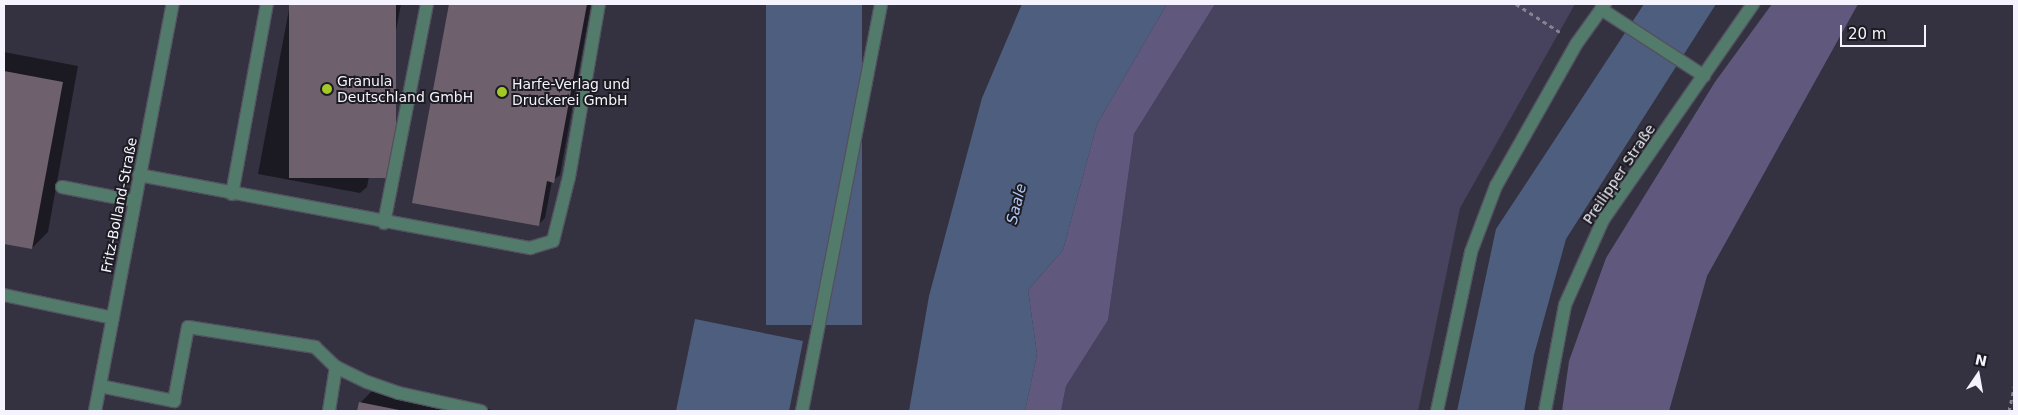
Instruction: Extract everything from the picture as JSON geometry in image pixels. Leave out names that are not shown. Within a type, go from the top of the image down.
[{"type":"street","name":"Fritz-Bolland-Straße","points":[[95,411],[173,4]]},
{"type":"street","points":[[232,194],[267,4]]},
{"type":"street","points":[[384,223],[427,4]]},
{"type":"street","points":[[139,176],[384,223],[530,248],[553,241],[569,177],[600,4]]},
{"type":"street","points":[[802,411],[881,4]]},
{"type":"street","name":"Preilipper Straße","points":[[1545,411],[1564,305],[1580,264],[1603,220],[1753,4]]},
{"type":"street","points":[[1437,411],[1471,252],[1496,186],[1577,43],[1603,6],[1617,20],[1704,76]]},
{"type":"street","points":[[62,187],[134,200]]},
{"type":"street","points":[[4,295],[113,318]]},
{"type":"street","points":[[100,386],[173,406],[188,327],[316,346],[336,367],[398,393],[481,411]]},
{"type":"street","points":[[329,411],[336,367]]},
{"type":"path","points":[[1516,4],[1577,43]]},
{"type":"path","points":[[2009,411],[2014,386]]},
{"type":"shaded area","points":[[1167,4],[1215,4],[1134,134],[1108,320],[1066,386],[1061,411],[1025,411],[1037,354],[1028,290],[1063,250],[1097,124]]},
{"type":"shaded area","points":[[1215,4],[1575,4],[1460,208],[1418,411],[1061,411],[1066,386],[1108,320],[1134,134]]},
{"type":"shaded area","points":[[1772,4],[1858,4],[1707,276],[1669,411],[1562,411],[1569,361],[1606,258],[1715,82]]},
{"type":"water","points":[[766,4],[862,4],[862,325],[766,325]]},
{"type":"water","name":"Saale","points":[[1022,4],[1167,4],[1097,124],[1063,250],[1028,290],[1037,354],[1025,411],[909,411],[929,296],[982,98]]},
{"type":"water","points":[[1644,4],[1716,4],[1566,239],[1534,355],[1524,411],[1457,411],[1496,229]]},
{"type":"water","points":[[695,319],[803,341],[789,411],[676,411]]},
{"type":"building","name":"Granula Deutschland GmbH","points":[[289,4],[396,4],[396,178],[289,178]]},
{"type":"building","name":"Harfe-Verlag und Druckerei GmbH","points":[[449,4],[587,4],[554,183],[547,181],[539,226],[412,203]]},
{"type":"building","points":[[4,71],[63,82],[32,249],[4,244]]},
{"type":"building","points":[[359,402],[399,410],[399,411],[357,411]]},
{"type":"place","name":"Granula Deutschland GmbH","points":[[327,89]]},
{"type":"place","name":"Harfe-Verlag und Druckerei GmbH","points":[[502,92]]}]
